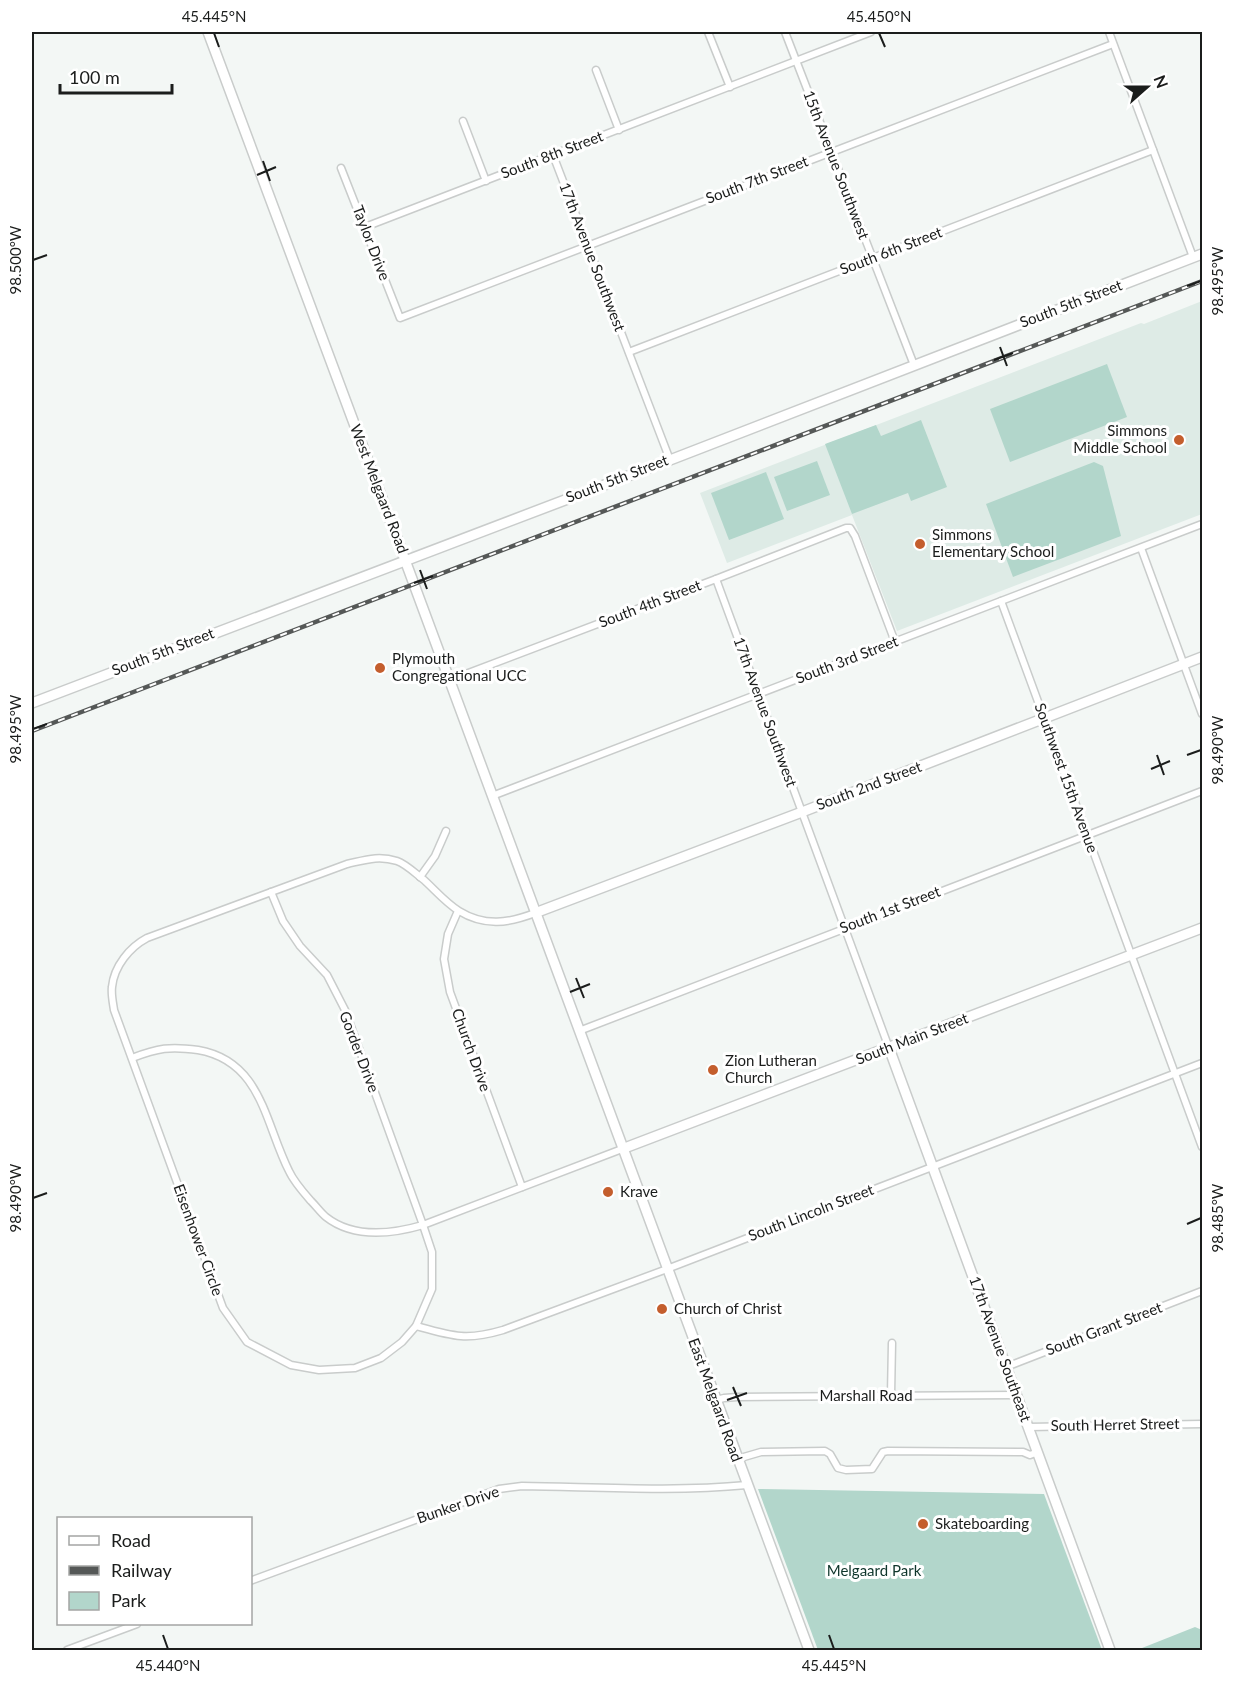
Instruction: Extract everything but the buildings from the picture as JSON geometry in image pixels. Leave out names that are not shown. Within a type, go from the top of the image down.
[{"type":"main road","name":"West Melgaard Road","points":[[208,32],[622,1149]]},
{"type":"main road","name":"South 5th Street","points":[[32,703],[1203,254]]},
{"type":"main road","name":"South 2nd Street","points":[[535,913],[1203,657]]},
{"type":"main road","name":"South Main Street","points":[[622,1149],[1203,928]]},
{"type":"main road","name":"17th Avenue Southeast","points":[[889,1048],[1110,1650]]},
{"type":"main road","name":"East Melgaard Road","points":[[622,1149],[809,1650]]},
{"type":"street","points":[[708,32],[730,87]]},
{"type":"street","name":"15th Avenue Southwest","points":[[784,32],[914,365]]},
{"type":"street","name":"South 8th Street","points":[[365,227],[730,87],[862,33],[871,32]]},
{"type":"street","points":[[1109,32],[1192,257]]},
{"type":"street","name":"South 7th Street","points":[[400,318],[1113,44]]},
{"type":"street","name":"South 8th Street","points":[[596,70],[619,130]]},
{"type":"street","name":"South 8th Street","points":[[463,121],[486,181]]},
{"type":"street","name":"South 6th Street","points":[[629,352],[1153,150]]},
{"type":"street","name":"17th Avenue Southwest","points":[[553,155],[670,459]]},
{"type":"street","name":"Taylor Drive","points":[[341,168],[400,318]]},
{"type":"street","name":"South 3rd Street","points":[[492,796],[1203,524]]},
{"type":"street","name":"South 4th Street","points":[[450,680],[850,528],[895,642]]},
{"type":"street","points":[[1141,548],[1203,714]]},
{"type":"street","name":"17th Avenue Southwest","points":[[716,579],[889,1048]]},
{"type":"street","name":"Southwest 15th Avenue","points":[[1001,601],[1203,1148]]},
{"type":"street","name":"South 1st Street","points":[[579,1031],[1203,791]]},
{"type":"street","points":[[420,877],[435,856],[446,831]]},
{"type":"street","name":"Eisenhower Circle","points":[[423,1225],[432,1252],[432,1289],[416,1326],[402,1342],[381,1358],[355,1368],[319,1370],[291,1365],[247,1342],[223,1308],[114,1011],[112,986],[120,963],[139,942],[147,938],[347,864],[376,857],[399,861],[458,911],[474,918],[506,922],[535,913]]},
{"type":"street","name":"Gorder Drive","points":[[271,892],[283,921],[300,946],[327,975],[345,1011],[423,1225]]},
{"type":"street","name":"Church Drive","points":[[458,911],[448,934],[444,959],[450,992],[522,1187]]},
{"type":"street","points":[[132,1058],[161,1048],[183,1048],[206,1052],[224,1059],[239,1069],[262,1101],[289,1173],[305,1195],[326,1217],[343,1227],[362,1232],[385,1232],[423,1225],[622,1149]]},
{"type":"street","name":"South Lincoln Street","points":[[416,1326],[462,1337],[482,1336],[514,1326],[1203,1063]]},
{"type":"street","name":"South Grant Street","points":[[1006,1367],[1203,1291]]},
{"type":"street","points":[[891,1395],[892,1343]]},
{"type":"street","name":"Marshall Road","points":[[716,1400],[737,1397],[1017,1395]]},
{"type":"street","name":"South Herret Street","points":[[1028,1427],[1203,1424]]},
{"type":"street","points":[[738,1459],[761,1452],[825,1452],[830,1454],[838,1468],[846,1470],[872,1469],[883,1452],[888,1451],[1023,1452],[1030,1455],[1038,1452]]},
{"type":"street","name":"Bunker Drive","points":[[252,1580],[499,1489],[522,1486],[677,1490],[747,1485]]},
{"type":"street","points":[[67,1650],[132,1625]]},
{"type":"shaded area","points":[[1202,301],[1202,514],[897,631],[852,515],[727,563],[700,493]]},
{"type":"green space","points":[[1107,364],[1127,417],[1010,462],[990,409]]},
{"type":"green space","points":[[921,420],[947,487],[911,501],[908,493],[852,514],[825,444],[876,425],[881,436]]},
{"type":"green space","points":[[817,461],[830,495],[787,511],[774,477]]},
{"type":"green space","points":[[1094,462],[1103,466],[1121,536],[1013,577],[986,504]]},
{"type":"green space","points":[[766,472],[784,519],[729,540],[711,493]]},
{"type":"green space","name":"Melgaard Park","points":[[758,1489],[1044,1494],[1102,1650],[818,1650]]},
{"type":"green space","points":[[1195,1627],[1202,1630],[1202,1650],[1137,1650]]},
{"type":"railway","points":[[32,731],[1202,281]]},
{"type":"place","name":"Simmons Middle School","points":[[1179,440]]},
{"type":"place","name":"Simmons Elementary School","points":[[920,544]]},
{"type":"place","name":"Plymouth Congregational UCC","points":[[380,668]]},
{"type":"place","name":"Zion Lutheran Church","points":[[713,1070]]},
{"type":"place","name":"Krave","points":[[608,1192]]},
{"type":"place","name":"Church of Christ","points":[[662,1309]]},
{"type":"place","name":"Skateboarding","points":[[923,1524]]}]
